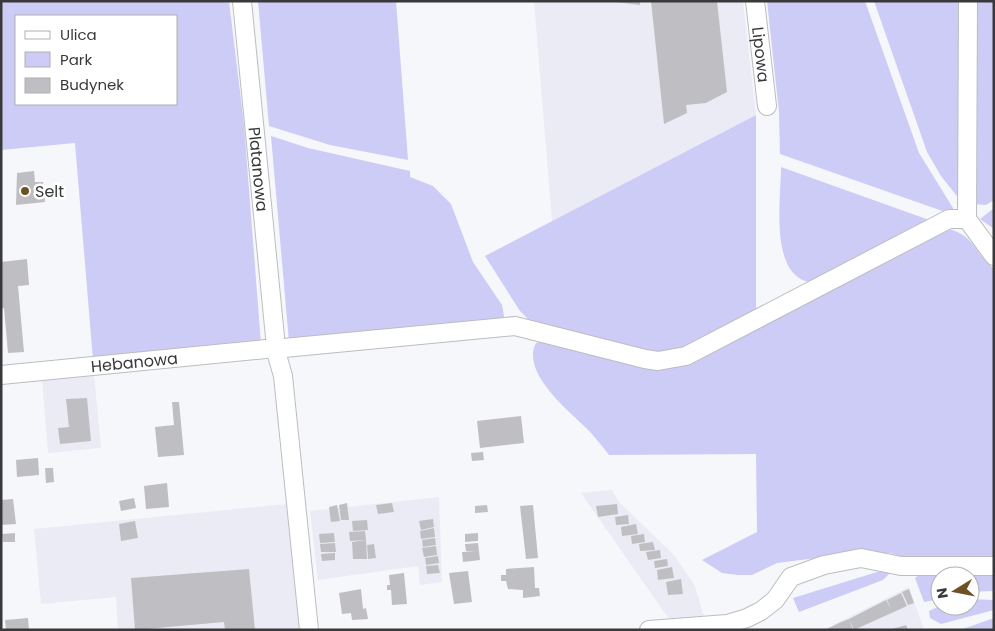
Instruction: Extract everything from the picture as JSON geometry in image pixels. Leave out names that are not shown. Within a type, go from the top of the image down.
[{"type":"street","name":"Platanowa","points":[[242,1],[276,347],[283,376],[309,630]]},
{"type":"street","name":"Lipowa","points":[[755,1],[768,106]]},
{"type":"street","points":[[968,1],[967,219],[994,256]]},
{"type":"street","name":"Hebanowa","points":[[1,375],[276,347],[515,326],[645,359],[671,360],[686,356],[949,219],[967,219]]},
{"type":"street","points":[[649,630],[727,624],[747,618],[761,611],[775,600],[791,577],[833,563],[861,558],[901,566],[994,566]]},
{"type":"shaded area","points":[[534,1],[743,1],[756,115],[552,221]]},
{"type":"shaded area","points":[[94,374],[101,448],[48,453],[42,379]]},
{"type":"shaded area","points":[[612,490],[619,502],[674,555],[695,586],[704,617],[669,619],[581,493]]},
{"type":"shaded area","points":[[439,497],[442,582],[420,585],[418,566],[318,580],[310,511]]},
{"type":"shaded area","points":[[287,504],[301,630],[118,630],[116,597],[41,604],[34,529]]},
{"type":"shaded area","points":[[909,587],[924,630],[823,630]]},
{"type":"green space","points":[[1,1],[229,1],[244,125],[261,344],[93,360],[75,143],[1,150]]},
{"type":"green space","points":[[258,1],[396,1],[408,160],[330,145],[269,126]]},
{"type":"green space","points":[[767,1],[865,1],[919,153],[953,208],[953,213],[951,214],[780,154],[779,112]]},
{"type":"green space","points":[[874,1],[964,1],[960,200],[941,176],[927,152]]},
{"type":"green space","points":[[976,1],[994,1],[994,200],[986,205],[973,204]]},
{"type":"green space","points":[[756,115],[756,311],[687,350],[655,355],[533,324],[520,311],[485,256]]},
{"type":"green space","points":[[271,136],[308,148],[410,171],[410,177],[433,186],[451,204],[473,262],[502,305],[505,321],[289,342]]},
{"type":"green space","points":[[781,167],[932,221],[914,226],[815,283],[800,279],[790,268],[780,237]]},
{"type":"green space","points":[[994,208],[994,229],[980,219]]},
{"type":"green space","points":[[945,228],[955,231],[968,239],[994,269],[994,557],[909,559],[890,553],[850,554],[777,563],[752,575],[722,573],[702,560],[757,532],[756,454],[609,455],[590,432],[556,399],[547,388],[534,365],[533,354],[536,343],[543,341],[656,367]]},
{"type":"green space","points":[[892,571],[883,580],[799,612],[793,598],[877,572]]},
{"type":"green space","points":[[980,572],[994,572],[994,591],[980,592]]},
{"type":"green space","points":[[921,573],[930,573],[930,601],[924,602],[915,578]]},
{"type":"green space","points":[[980,599],[994,600],[994,610],[980,614]]},
{"type":"green space","points":[[929,611],[930,616],[971,616],[941,624],[930,618]]},
{"type":"green space","points":[[994,618],[994,630],[960,630]]},
{"type":"building","points":[[608,1],[640,1],[640,5]]},
{"type":"building","points":[[651,1],[717,1],[727,92],[706,103],[686,105],[687,113],[664,124]]},
{"type":"building","points":[[34,171],[35,182],[43,182],[45,202],[16,205],[17,173]]},
{"type":"building","points":[[27,259],[29,285],[18,286],[24,352],[8,353],[4,308],[1,309],[1,262]]},
{"type":"building","points":[[87,398],[91,441],[60,444],[58,428],[69,427],[66,399]]},
{"type":"building","points":[[172,402],[179,402],[184,455],[158,457],[155,427],[174,425]]},
{"type":"building","points":[[521,416],[524,443],[480,448],[477,421]]},
{"type":"building","points":[[483,452],[484,460],[472,461],[471,453]]},
{"type":"building","points":[[38,458],[39,475],[17,477],[16,460]]},
{"type":"building","points":[[45,468],[53,468],[54,482],[46,483]]},
{"type":"building","points":[[167,483],[169,507],[146,509],[144,486]]},
{"type":"building","points":[[134,498],[136,508],[121,511],[119,501]]},
{"type":"building","points":[[13,499],[16,524],[1,525],[1,500]]},
{"type":"building","points":[[347,503],[349,520],[341,520],[339,505]]},
{"type":"building","points":[[392,503],[394,512],[378,514],[376,505]]},
{"type":"building","points":[[617,504],[618,514],[598,517],[596,506]]},
{"type":"building","points":[[337,505],[340,521],[331,522],[329,507]]},
{"type":"building","points":[[487,505],[488,512],[475,513],[475,506]]},
{"type":"building","points":[[533,505],[538,558],[526,559],[520,506]]},
{"type":"building","points":[[628,515],[629,524],[616,525],[615,517]]},
{"type":"building","points":[[433,519],[434,527],[421,530],[419,521]]},
{"type":"building","points":[[367,520],[368,530],[353,531],[352,521]]},
{"type":"building","points":[[135,521],[138,538],[121,541],[119,524]]},
{"type":"building","points":[[636,524],[638,534],[622,536],[621,527]]},
{"type":"building","points":[[434,528],[435,537],[421,539],[420,531]]},
{"type":"building","points":[[365,531],[366,540],[350,541],[349,532]]},
{"type":"building","points":[[15,533],[15,542],[3,542],[2,534]]},
{"type":"building","points":[[334,533],[335,542],[320,543],[319,534]]},
{"type":"building","points":[[478,533],[478,541],[465,542],[465,534]]},
{"type":"building","points":[[644,534],[645,542],[632,544],[631,536]]},
{"type":"building","points":[[435,538],[436,545],[423,547],[422,540]]},
{"type":"building","points":[[366,540],[367,559],[353,559],[352,542]]},
{"type":"building","points":[[653,542],[655,550],[640,551],[639,544]]},
{"type":"building","points":[[335,543],[336,552],[321,552],[320,544]]},
{"type":"building","points":[[478,543],[480,560],[463,562],[462,552],[475,551],[466,551],[465,544]]},
{"type":"building","points":[[374,544],[376,558],[368,559],[367,545]]},
{"type":"building","points":[[436,546],[437,555],[424,557],[422,548]]},
{"type":"building","points":[[660,550],[661,558],[648,560],[646,552]]},
{"type":"building","points":[[335,553],[335,560],[322,561],[321,554]]},
{"type":"building","points":[[438,556],[439,563],[426,565],[425,558]]},
{"type":"building","points":[[667,559],[668,566],[655,568],[654,561]]},
{"type":"building","points":[[438,565],[440,573],[427,574],[426,566]]},
{"type":"building","points":[[534,567],[535,588],[539,588],[540,596],[523,598],[523,590],[508,589],[506,581],[501,581],[501,575],[506,575],[506,569]]},
{"type":"building","points":[[672,567],[674,578],[658,580],[657,570]]},
{"type":"building","points":[[249,569],[255,630],[225,630],[224,622],[135,630],[131,578]]},
{"type":"building","points":[[468,571],[472,602],[454,604],[449,573]]},
{"type":"building","points":[[404,573],[407,604],[392,605],[391,590],[387,590],[387,585],[390,585],[389,575]]},
{"type":"building","points":[[681,579],[683,594],[668,595],[666,582]]},
{"type":"building","points":[[361,589],[363,609],[366,608],[368,619],[352,620],[351,613],[342,614],[339,593]]},
{"type":"building","points":[[909,589],[914,603],[908,605],[902,592]]},
{"type":"building","points":[[901,593],[907,606],[854,630],[849,619],[886,600],[891,609],[887,600]]},
{"type":"building","points":[[28,618],[29,630],[6,630],[5,620]]},
{"type":"building","points":[[849,619],[853,630],[825,630],[841,622]]},
{"type":"building","points":[[906,625],[908,630],[892,630],[892,629]]},
{"type":"place","name":"Selt","points":[[25,191]]}]
